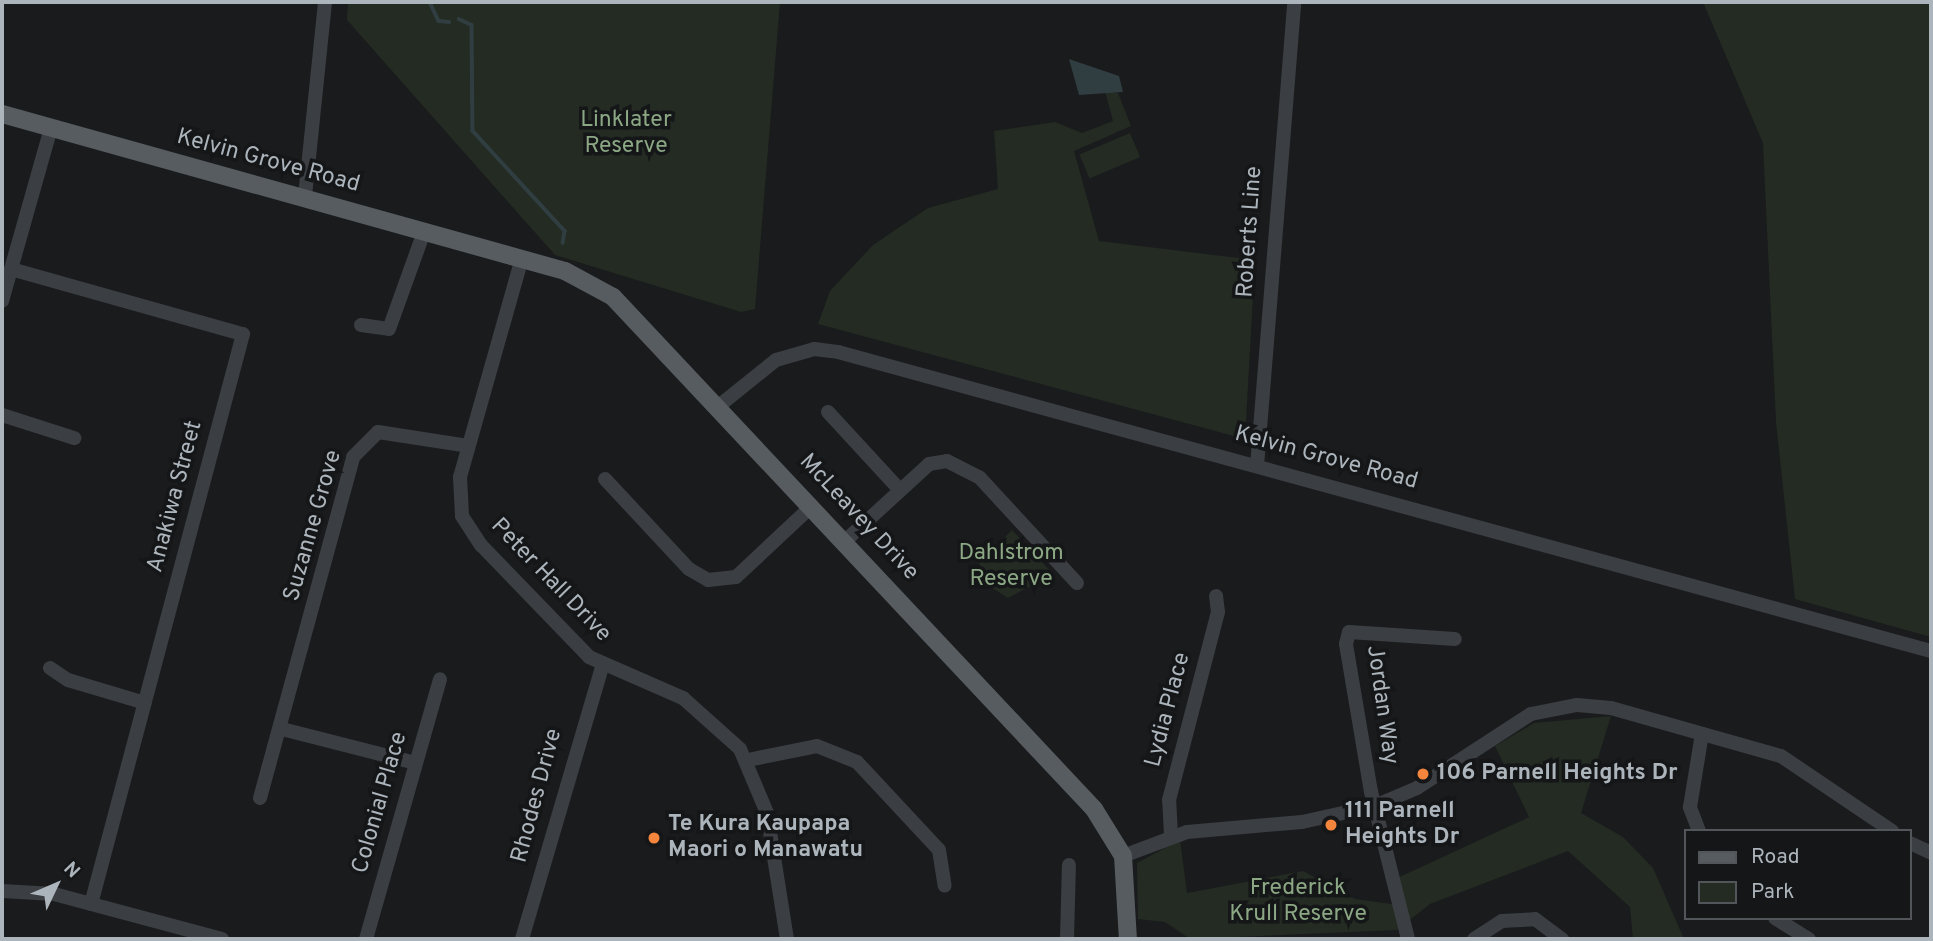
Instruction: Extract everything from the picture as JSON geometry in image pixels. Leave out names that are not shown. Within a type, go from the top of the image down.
[{"type":"main road","name":"Kelvin Grove Road","points":[[2,114],[522,258]]},
{"type":"main road","name":"McLeavey Drive","points":[[522,258],[579,277],[613,297],[720,405],[844,542],[1059,770],[1123,856]]},
{"type":"main road","points":[[1123,856],[1128,939]]},
{"type":"street","points":[[304,196],[325,2]]},
{"type":"street","name":"Roberts Line","points":[[1257,466],[1294,2]]},
{"type":"street","points":[[2,301],[51,128]]},
{"type":"street","points":[[361,325],[389,329],[424,232]]},
{"type":"street","name":"Peter Hall Drive","points":[[522,258],[468,446],[458,492],[470,531],[602,667],[694,704],[748,760],[767,813],[787,939]]},
{"type":"street","name":"Anakiwa Street","points":[[10,269],[243,334],[91,904]]},
{"type":"street","name":"Kelvin Grove Road","points":[[720,405],[759,370],[814,349],[1257,466],[1931,651]]},
{"type":"street","points":[[828,412],[900,490]]},
{"type":"street","points":[[2,415],[74,438]]},
{"type":"street","name":"Suzanne Grove","points":[[260,798],[282,729],[353,457],[378,432],[468,446]]},
{"type":"street","points":[[844,542],[929,464],[967,466],[1077,583]]},
{"type":"street","points":[[605,479],[689,569],[708,580],[736,577],[812,506]]},
{"type":"street","name":"Lydia Place","points":[[1171,835],[1169,800],[1218,612],[1216,596]]},
{"type":"street","name":"Jordan Way","points":[[1375,806],[1349,632],[1455,639]]},
{"type":"street","name":"Rhodes Drive","points":[[522,939],[602,667]]},
{"type":"street","points":[[51,668],[68,680],[145,703]]},
{"type":"street","name":"Colonial Place","points":[[366,939],[440,679]]},
{"type":"street","points":[[1123,856],[1171,835],[1302,822],[1375,806],[1417,788],[1531,714],[1553,708],[1611,708],[1799,765],[1889,829]]},
{"type":"street","points":[[282,729],[415,763]]},
{"type":"street","points":[[1698,829],[1690,807],[1702,734]]},
{"type":"street","points":[[748,760],[817,746],[857,761],[939,850],[945,886]]},
{"type":"street","points":[[1375,806],[1408,939]]},
{"type":"street","points":[[1912,843],[1931,853]]},
{"type":"street","points":[[1067,939],[1069,864]]},
{"type":"street","points":[[2,891],[31,890],[222,939]]},
{"type":"street","points":[[1474,939],[1502,921],[1535,919],[1562,939]]},
{"type":"street","points":[[1778,920],[1809,939]]},
{"type":"green space","name":"Linklater Reserve","points":[[348,2],[780,2],[755,309],[741,312],[555,255],[347,20]]},
{"type":"green space","points":[[1703,2],[1931,2],[1931,637],[1795,599],[1776,422],[1763,143]]},
{"type":"green space","points":[[1105,91],[1118,93],[1131,126],[1074,151],[1099,241],[1255,260],[1245,439],[818,324],[830,291],[873,245],[928,208],[998,189],[994,131],[1055,122],[1082,133],[1113,121]]},
{"type":"green space","points":[[1130,133],[1140,157],[1090,178],[1079,154]]},
{"type":"green space","name":"Dahlstrom Reserve","points":[[1012,530],[1053,574],[1008,598],[986,584],[979,563]]},
{"type":"green space","name":"Frederick Krull Reserve","points":[[1611,716],[1581,813],[1623,837],[1653,868],[1684,939],[1633,939],[1630,907],[1568,851],[1430,904],[1397,930],[1190,939],[1165,922],[1138,919],[1137,863],[1180,840],[1187,893],[1303,871],[1355,899],[1398,905],[1393,880],[1529,817],[1495,746],[1534,723]]},
{"type":"shaded area","points":[[1069,59],[1119,76],[1123,92],[1079,95]]},
{"type":"waterway","points":[[430,2],[439,21],[449,22]]},
{"type":"waterway","points":[[459,19],[472,25],[473,131],[565,231],[563,243]]},
{"type":"place","name":"106 Parnell Heights Dr","points":[[1423,774]]},
{"type":"place","name":"111 Parnell Heights Dr","points":[[1331,825]]},
{"type":"place","name":"Te Kura Kaupapa Maori o Manawatu","points":[[654,838]]}]
